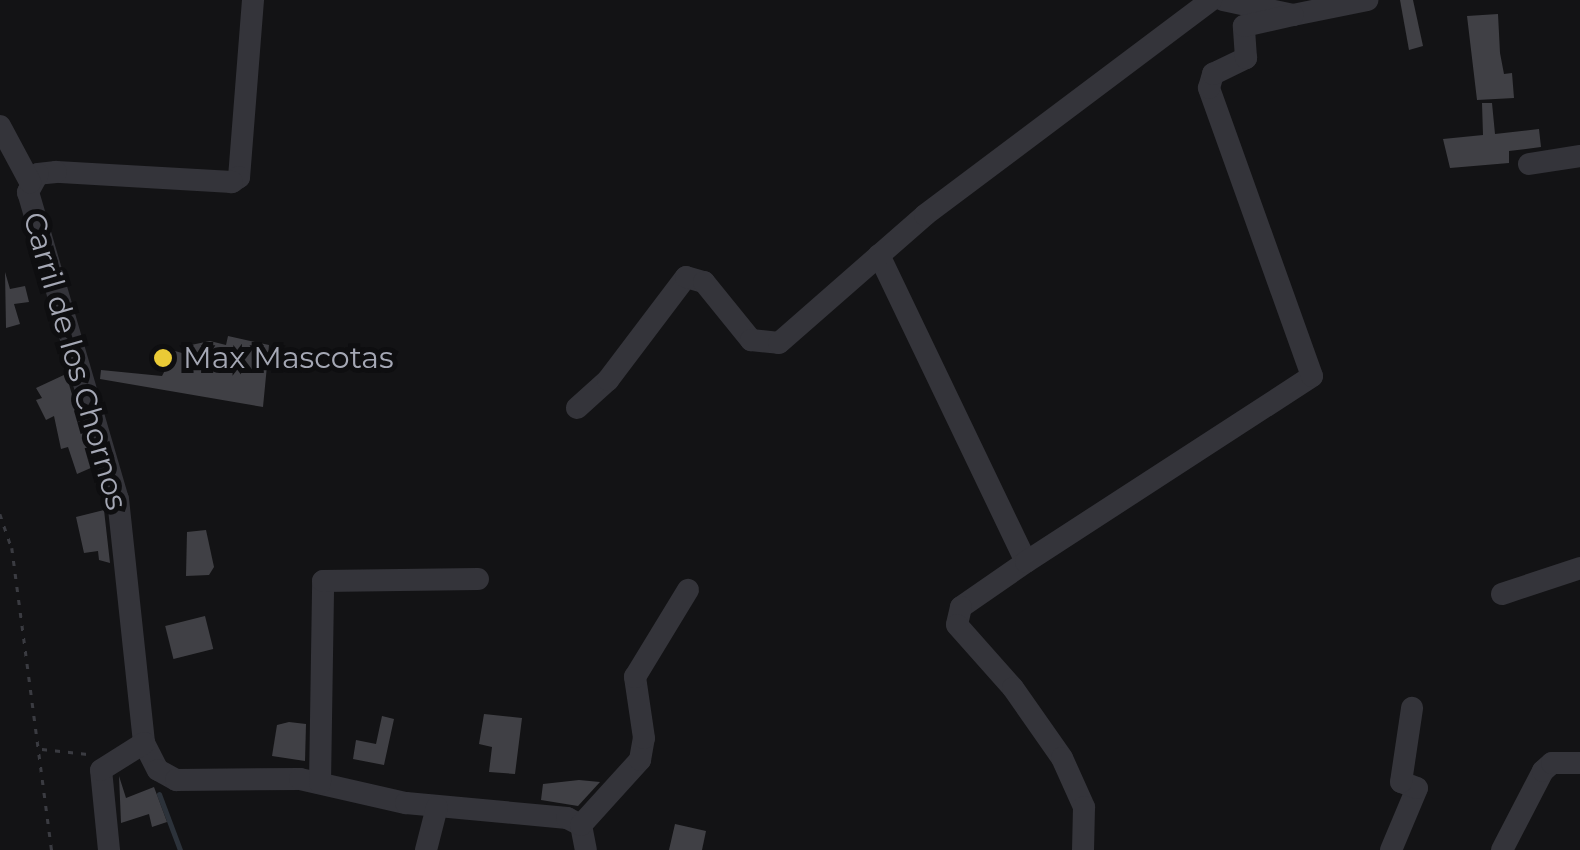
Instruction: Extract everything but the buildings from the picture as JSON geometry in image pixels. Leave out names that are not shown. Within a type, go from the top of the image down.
[{"type":"street","name":"Carril de los Chornos","points":[[144,743],[120,511],[30,208],[30,182],[56,172],[232,182],[239,177],[253,0]]},
{"type":"street","points":[[1244,26],[1367,0]]},
{"type":"street","points":[[577,408],[608,380],[686,276],[704,282],[751,340],[772,346],[878,255],[1223,1],[1294,15]]},
{"type":"street","points":[[1083,850],[1084,806],[1062,758],[957,625],[961,607],[1312,376],[1209,88],[1213,74],[1246,58],[1244,26],[1248,14],[1223,1]]},
{"type":"street","points":[[0,126],[30,182]]},
{"type":"street","points":[[1530,164],[1580,156]]},
{"type":"street","points":[[878,255],[1026,562]]},
{"type":"street","points":[[1502,594],[1580,568]]},
{"type":"street","points":[[320,783],[323,581],[478,579]]},
{"type":"street","points":[[581,825],[640,760],[644,738],[635,676],[688,590]]},
{"type":"street","points":[[1391,850],[1417,788],[1401,782],[1412,708]]},
{"type":"street","points":[[109,850],[98,784],[106,762],[144,743],[158,770],[176,780],[278,777],[437,807],[581,825]]},
{"type":"street","points":[[1502,850],[1543,771],[1560,761],[1580,763]]},
{"type":"street","points":[[426,850],[437,807]]},
{"type":"street","points":[[581,825],[586,850]]},
{"type":"path","points":[[0,514],[12,548],[52,850]]},
{"type":"path","points":[[40,749],[106,762]]},
{"type":"waterway","points":[[159,794],[180,850]]},
{"type":"place","name":"Max Mascotas","points":[[163,358]]}]
